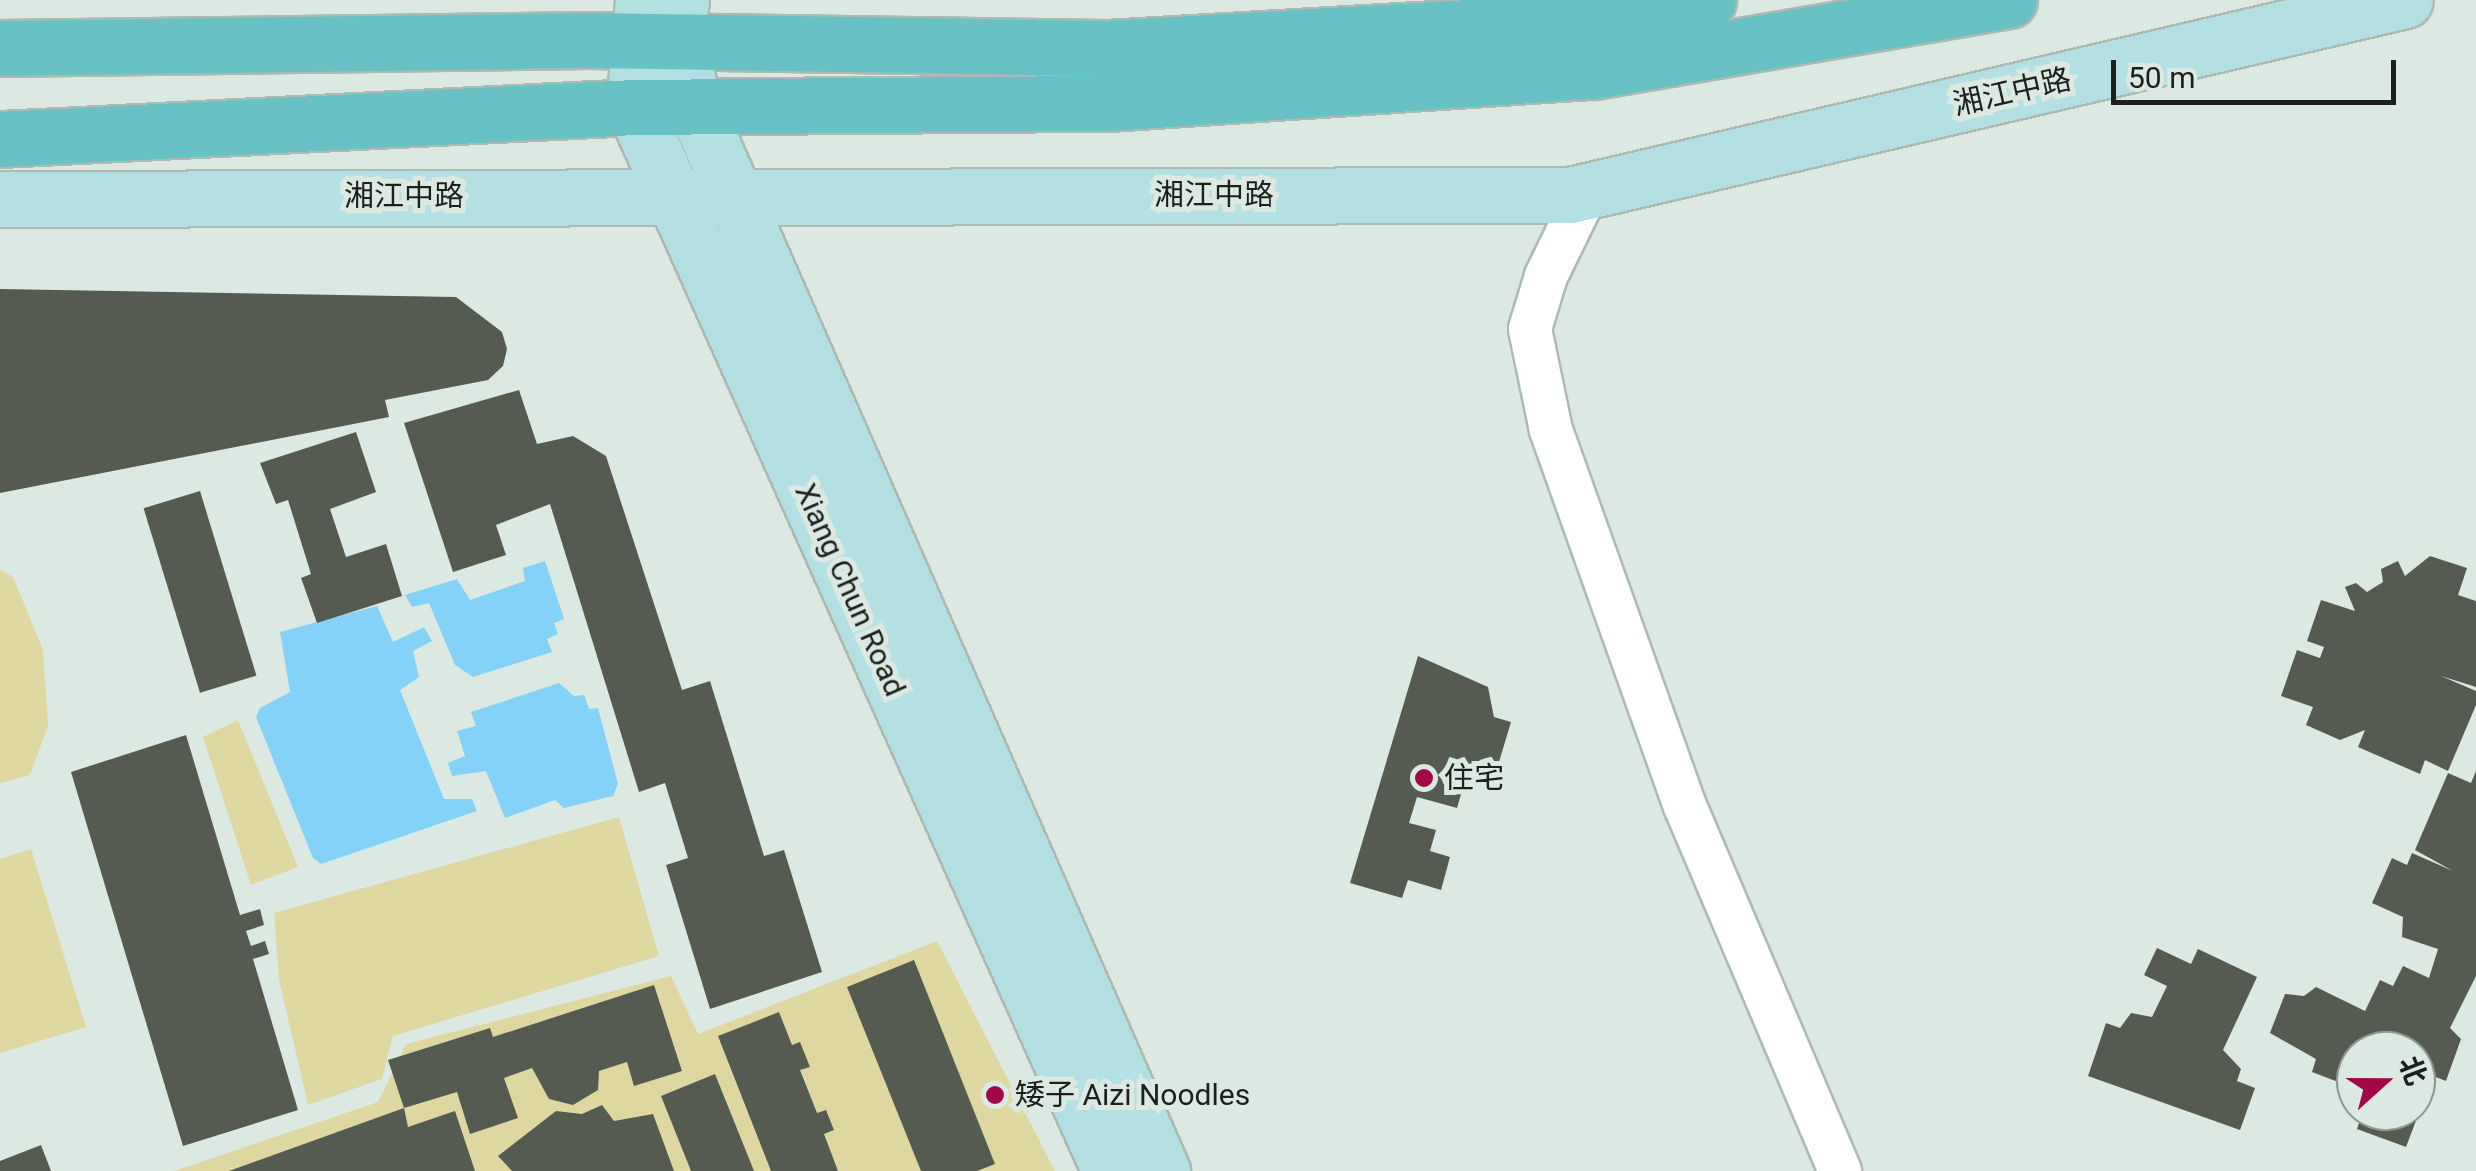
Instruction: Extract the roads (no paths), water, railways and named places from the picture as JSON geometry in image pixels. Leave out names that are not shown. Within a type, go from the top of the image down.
[{"type":"main road","points":[[0,48],[660,21],[1105,48],[1270,42],[1597,20],[1708,0]]},
{"type":"main road","points":[[0,138],[634,107],[1110,102],[1594,72],[2009,0]]},
{"type":"street","name":"湘江中路","points":[[0,199],[1588,190],[2405,0]]},
{"type":"street","name":"Xiang Chun Road","points":[[660,21],[1162,1171]]},
{"type":"street","points":[[634,107],[660,21]]},
{"type":"street","name":"Xiang Chun Road","points":[[634,107],[1110,1171]]},
{"type":"street","points":[[1588,190],[1546,276],[1530,329],[1550,430],[1686,806],[1840,1171]]},
{"type":"water","points":[[545,561],[564,619],[554,623],[558,634],[547,639],[552,652],[473,677],[455,665],[429,603],[412,607],[405,595],[457,579],[470,600],[525,581],[523,568]]},
{"type":"water","points":[[377,606],[393,642],[424,627],[432,641],[413,651],[419,677],[400,690],[444,799],[472,799],[477,811],[321,864],[313,858],[256,717],[260,708],[290,692],[280,632]]},
{"type":"water","points":[[559,683],[574,696],[584,695],[589,709],[598,708],[618,784],[613,796],[564,808],[555,800],[505,818],[486,771],[452,776],[448,763],[465,756],[457,731],[476,726],[471,712]]},
{"type":"place","name":"住宅","points":[[1424,778]]},
{"type":"place","name":"矮子 Aizi Noodles","points":[[995,1095]]}]
